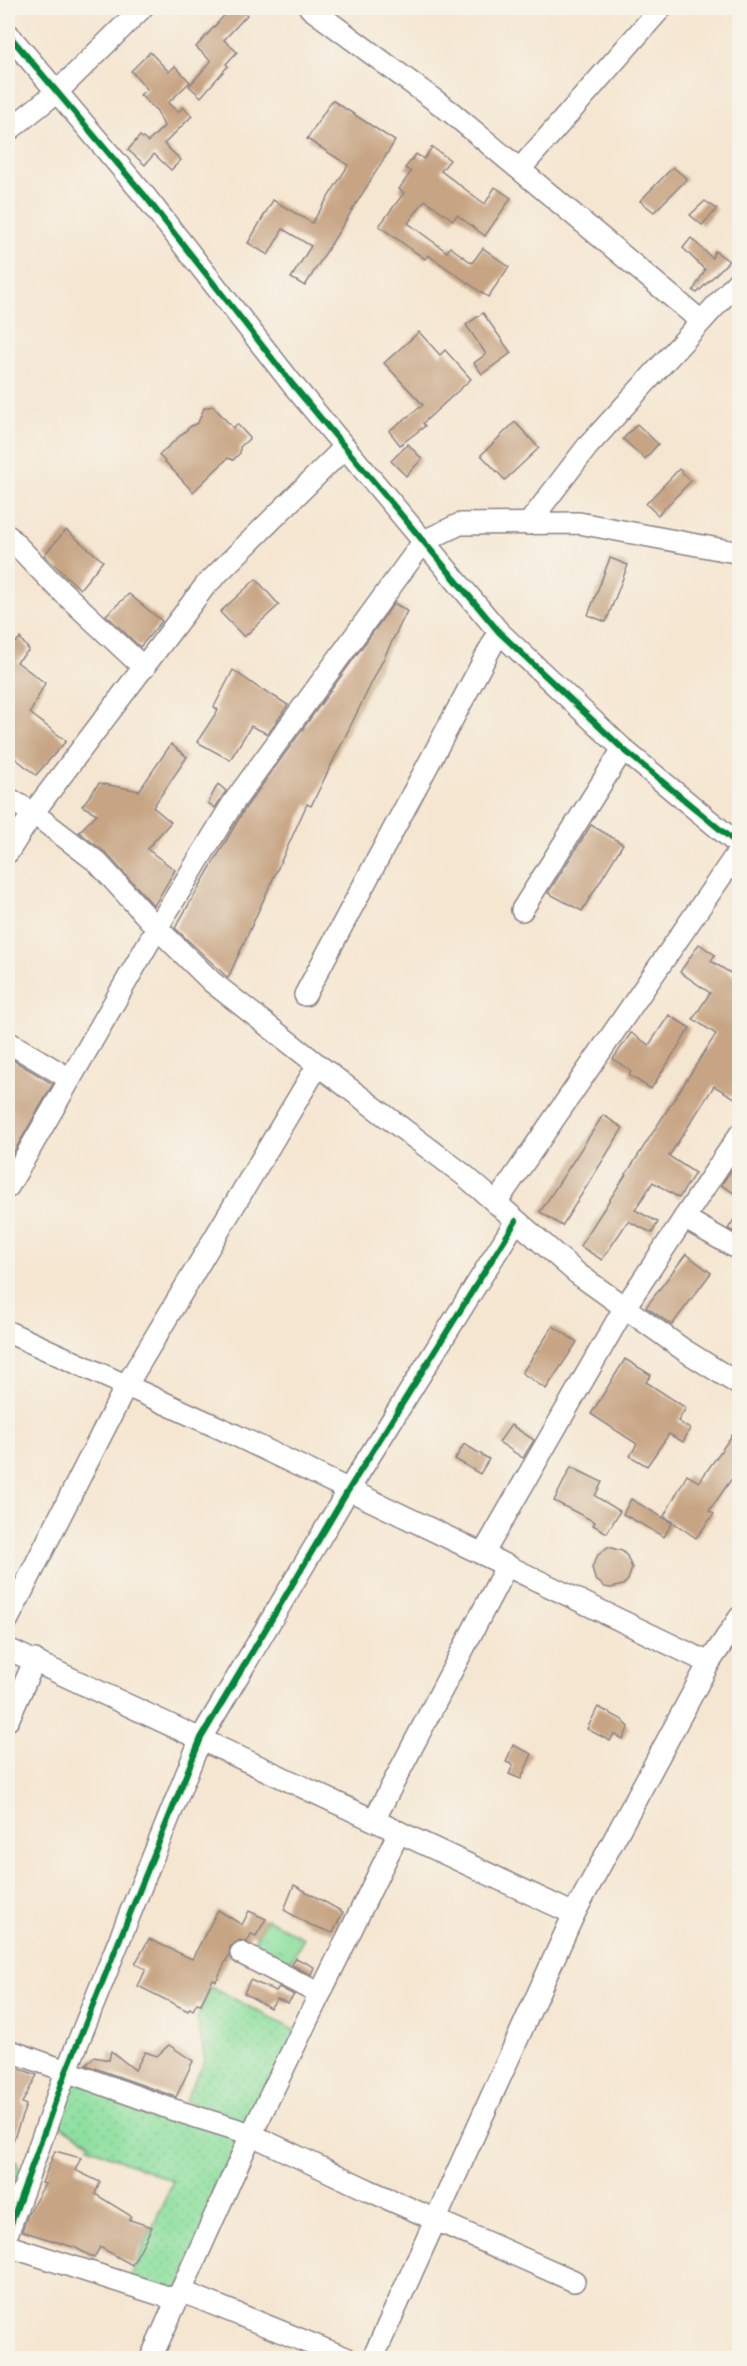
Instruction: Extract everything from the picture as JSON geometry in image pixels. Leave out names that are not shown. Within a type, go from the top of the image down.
[{"type":"street","points":[[8,130],[58,91],[142,8]]},
{"type":"street","points":[[310,8],[452,113],[701,321]]},
{"type":"street","points":[[520,170],[661,8]]},
{"type":"street","points":[[8,34],[145,196],[293,384],[499,632],[623,749],[740,848],[496,1203]]},
{"type":"street","points":[[528,524],[588,447],[740,279]]},
{"type":"street","points":[[8,852],[33,813],[206,586],[345,447]]},
{"type":"street","points":[[8,1187],[157,928],[233,803],[424,541],[460,524],[579,523],[740,552]]},
{"type":"street","points":[[8,536],[52,582],[144,668]]},
{"type":"street","points":[[305,995],[499,632]]},
{"type":"street","points":[[522,910],[623,749]]},
{"type":"street","points":[[8,798],[33,813],[97,862],[157,928],[212,982],[464,1175],[578,1274],[684,1350],[740,1385]]},
{"type":"street","points":[[8,1042],[70,1079]]},
{"type":"street","points":[[8,1619],[126,1386],[318,1065]]},
{"type":"street","points":[[483,1554],[625,1307],[740,1134]]},
{"type":"street","points":[[684,1218],[740,1251]]},
{"type":"street","points":[[8,2232],[66,2072],[201,1738],[350,1489],[516,1221]]},
{"type":"street","points":[[8,1332],[236,1435],[709,1663]]},
{"type":"street","points":[[374,1820],[507,1565]]},
{"type":"street","points":[[373,2358],[574,1914],[709,1663],[740,1617]]},
{"type":"street","points":[[8,1649],[574,1914]]},
{"type":"street","points":[[8,1720],[35,1660]]},
{"type":"street","points":[[151,2358],[251,2134],[399,1832]]},
{"type":"street","points":[[241,1953],[320,1994]]},
{"type":"street","points":[[8,2050],[66,2072],[251,2134],[574,2281]]},
{"type":"street","points":[[8,2246],[179,2296],[346,2358]]},
{"type":"green space","points":[[266,1919],[304,1938],[286,1969],[248,1953]]},
{"type":"green space","points":[[211,1987],[296,2031],[248,2133],[185,2100],[205,2061],[197,2018]]},
{"type":"green space","points":[[69,2079],[246,2137],[176,2296],[130,2278],[173,2181],[89,2147],[90,2142],[53,2122]]},
{"type":"green space","points":[[8,2157],[17,2162],[18,2168],[24,2171],[21,2188],[8,2184]]},
{"type":"building","points":[[231,8],[239,8],[247,15],[224,40],[237,52],[201,97],[189,86],[211,61],[196,47]]},
{"type":"building","points":[[150,52],[169,72],[175,66],[190,82],[168,103],[178,112],[183,107],[192,116],[164,144],[181,160],[171,170],[154,154],[145,165],[128,150],[140,136],[148,142],[164,126],[157,111],[140,95],[147,89],[131,71]]},
{"type":"building","points":[[332,100],[395,141],[305,286],[291,278],[311,246],[283,229],[268,255],[248,243],[273,200],[312,223],[346,169],[348,165],[307,139]]},
{"type":"building","points":[[432,147],[450,160],[441,171],[485,204],[495,187],[511,198],[485,236],[457,215],[453,220],[425,200],[408,223],[447,252],[450,247],[472,263],[483,248],[509,267],[488,297],[428,255],[425,259],[379,226],[404,193],[399,189],[411,172],[405,168],[416,154],[424,159]]},
{"type":"building","points":[[673,167],[687,179],[654,212],[640,201]]},
{"type":"building","points":[[705,201],[717,209],[702,225],[690,215]]},
{"type":"building","points":[[691,238],[712,258],[715,251],[729,261],[697,293],[693,291],[705,270],[683,248]]},
{"type":"building","points":[[483,313],[511,353],[482,374],[474,363],[486,354],[466,325]]},
{"type":"building","points":[[419,332],[440,355],[445,350],[471,379],[423,423],[425,426],[400,445],[389,431],[423,405],[384,363]]},
{"type":"building","points":[[213,406],[233,428],[237,424],[250,438],[240,447],[240,453],[233,460],[228,458],[193,492],[159,455],[191,426],[198,423],[204,408]]},
{"type":"building","points":[[515,422],[539,448],[505,480],[481,455]]},
{"type":"building","points":[[637,424],[658,444],[645,459],[623,439]]},
{"type":"building","points":[[408,444],[422,459],[406,476],[391,461]]},
{"type":"building","points":[[679,469],[691,481],[658,515],[646,504]]},
{"type":"building","points":[[66,530],[103,561],[80,589],[44,555]]},
{"type":"building","points":[[610,558],[628,565],[606,622],[588,615]]},
{"type":"building","points":[[256,579],[279,605],[244,637],[220,612]]},
{"type":"building","points":[[129,594],[162,621],[140,647],[106,615]]},
{"type":"building","points":[[394,603],[407,611],[311,806],[307,804],[228,978],[175,928],[244,810]]},
{"type":"building","points":[[20,638],[29,650],[17,662],[45,683],[30,713],[66,741],[36,775],[16,759],[8,767],[8,650]]},
{"type":"building","points":[[233,670],[288,705],[268,734],[251,726],[230,760],[197,742],[218,710],[214,707]]},
{"type":"building","points":[[171,744],[187,757],[153,807],[171,822],[147,849],[175,870],[154,906],[106,853],[79,832],[97,814],[82,806],[99,783],[139,791]]},
{"type":"building","points":[[218,784],[226,791],[215,808],[208,803]]},
{"type":"building","points":[[591,825],[623,844],[582,911],[548,893]]},
{"type":"building","points":[[699,944],[715,955],[711,961],[740,979],[740,1101],[714,1086],[669,1156],[695,1173],[679,1198],[653,1182],[635,1210],[658,1222],[652,1233],[628,1221],[602,1260],[580,1246],[716,1034],[693,1019],[710,993],[680,972]]},
{"type":"building","points":[[669,1015],[690,1028],[651,1089],[629,1075],[631,1071],[613,1059],[631,1033],[649,1045]]},
{"type":"building","points":[[8,1057],[53,1084],[8,1162]]},
{"type":"building","points":[[603,1115],[623,1128],[562,1226],[540,1212]]},
{"type":"building","points":[[740,1158],[740,1197],[721,1185]]},
{"type":"building","points":[[740,1210],[740,1235],[728,1229]]},
{"type":"building","points":[[686,1254],[711,1273],[672,1325],[646,1307]]},
{"type":"building","points":[[553,1326],[577,1342],[546,1389],[522,1373]]},
{"type":"building","points":[[625,1359],[651,1375],[646,1382],[686,1408],[678,1421],[690,1429],[683,1442],[669,1434],[647,1466],[630,1456],[637,1444],[591,1414]]},
{"type":"building","points":[[740,1424],[740,1467],[709,1511],[714,1514],[696,1538],[664,1516],[687,1475],[699,1482]]},
{"type":"building","points":[[511,1425],[534,1440],[523,1458],[499,1442]]},
{"type":"building","points":[[464,1444],[489,1459],[480,1474],[455,1459]]},
{"type":"building","points":[[571,1467],[602,1482],[595,1496],[620,1511],[607,1533],[593,1525],[595,1522],[554,1501]]},
{"type":"building","points":[[631,1499],[672,1523],[664,1537],[623,1514]]},
{"type":"building","points":[[608,1547],[622,1551],[632,1568],[628,1580],[623,1585],[611,1588],[605,1587],[595,1579],[592,1567],[598,1555]]},
{"type":"building","points":[[598,1707],[621,1719],[629,1727],[623,1739],[614,1734],[610,1741],[587,1729]]},
{"type":"building","points":[[513,1745],[532,1754],[521,1779],[509,1774],[513,1765],[506,1762]]},
{"type":"building","points":[[294,1885],[343,1912],[333,1933],[308,1924],[284,1910]]},
{"type":"building","points":[[218,1910],[242,1925],[249,1911],[266,1919],[256,1936],[251,1934],[247,1942],[240,1940],[230,1947],[229,1955],[216,1981],[213,1979],[201,2004],[197,2003],[193,2010],[190,2008],[188,2011],[138,1986],[146,1969],[135,1964],[149,1939],[192,1959]]},
{"type":"building","points":[[296,1958],[314,1967],[311,1975],[292,1965]]},
{"type":"building","points":[[250,1980],[276,1991],[279,1987],[294,1995],[288,2003],[277,1999],[270,2008],[244,1993]]},
{"type":"building","points":[[169,2045],[193,2061],[176,2097],[86,2065],[94,2057],[109,2060],[111,2051],[135,2070],[145,2052],[157,2056]]},
{"type":"building","points":[[8,2065],[37,2075],[22,2103],[26,2105],[9,2152]]},
{"type":"building","points":[[55,2151],[81,2158],[75,2170],[100,2182],[95,2194],[131,2216],[130,2220],[152,2227],[132,2265],[100,2247],[94,2258],[76,2248],[22,2231],[28,2214],[45,2184],[42,2183]]},
{"type":"cycle path","points":[[8,34],[145,196],[293,385],[499,632],[623,749],[740,846]]},
{"type":"cycle path","points":[[8,2232],[66,2072],[201,1738],[349,1489],[516,1221]]}]
